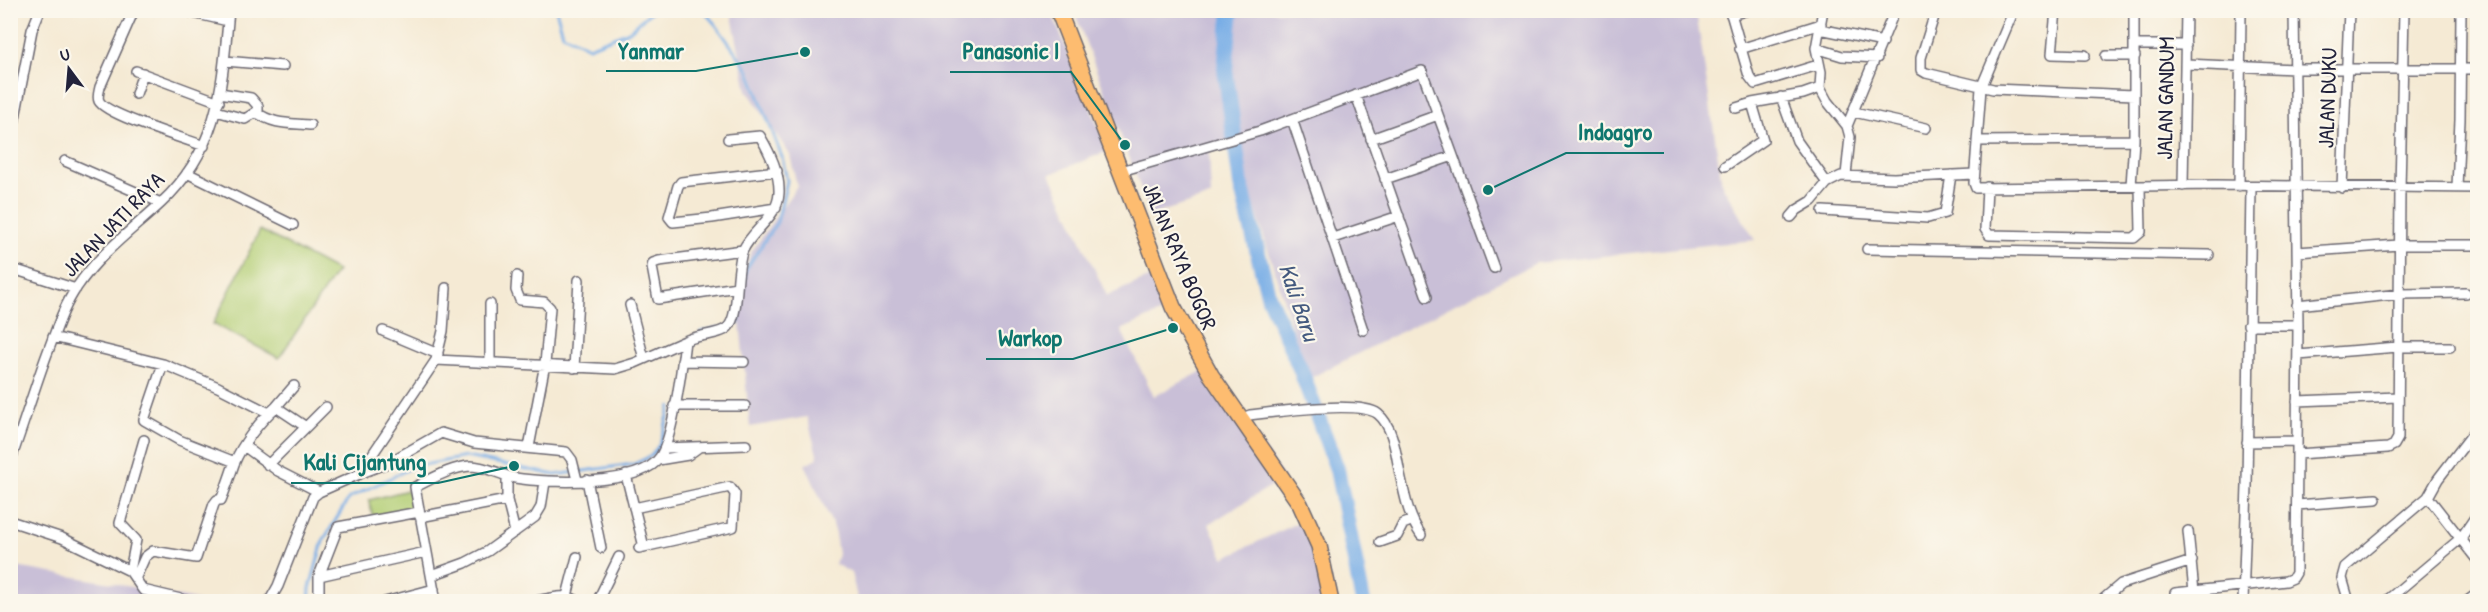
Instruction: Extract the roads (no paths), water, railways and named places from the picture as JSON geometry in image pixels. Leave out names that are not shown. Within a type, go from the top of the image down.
[{"type":"highway","name":"JALAN RAYA BOGOR","points":[[1058,10],[1125,170]]},
{"type":"highway","name":"JALAN RAYA BOGOR","points":[[1067,10],[1190,341],[1297,482],[1320,527],[1333,562],[1340,602]]},
{"type":"highway","name":"JALAN RAYA BOGOR","points":[[1246,417],[1304,512],[1323,561],[1331,602]]},
{"type":"street","points":[[12,133],[15,97],[40,10]]},
{"type":"street","points":[[134,10],[100,87],[98,99],[100,103],[120,115],[204,146]]},
{"type":"street","points":[[180,10],[228,21]]},
{"type":"street","name":"JALAN JATI RAYA","points":[[10,462],[59,319],[76,289],[101,258],[161,203],[187,173],[204,146],[219,102],[229,10]]},
{"type":"street","points":[[1748,10],[1731,13],[1749,76],[1755,84],[1818,64]]},
{"type":"street","points":[[1823,10],[1816,48],[1820,88],[1846,126],[1850,145],[1846,175]]},
{"type":"street","points":[[1846,126],[1854,112],[1896,10]]},
{"type":"street","points":[[1936,10],[1921,58],[1921,70],[1981,88],[2134,95]]},
{"type":"street","points":[[2014,10],[1981,88],[1974,174],[1976,188],[2135,186],[2478,188]]},
{"type":"street","points":[[2056,10],[2052,54],[2085,56]]},
{"type":"street","points":[[1987,187],[1984,229],[1989,235],[2134,238],[2141,232],[2135,186],[2134,10]]},
{"type":"street","name":"JALAN GANDUM","points":[[2183,186],[2186,10]]},
{"type":"street","points":[[2239,186],[2241,10]]},
{"type":"street","points":[[2175,593],[2286,581],[2293,578],[2296,573],[2298,325],[2294,10]]},
{"type":"street","name":"JALAN DUKU","points":[[2343,188],[2349,69],[2349,10]]},
{"type":"street","points":[[2297,454],[2394,445],[2398,438],[2404,10]]},
{"type":"street","points":[[2457,188],[2461,10]]},
{"type":"street","points":[[1740,49],[1821,27],[1883,42]]},
{"type":"street","points":[[2135,45],[2186,45]]},
{"type":"street","points":[[1816,48],[1842,56],[1877,58]]},
{"type":"street","points":[[2106,56],[2135,56]]},
{"type":"street","points":[[225,61],[282,66]]},
{"type":"street","points":[[2186,64],[2294,69],[2478,69]]},
{"type":"street","points":[[1125,170],[1260,131],[1422,71],[1494,268]]},
{"type":"street","points":[[136,94],[140,72],[219,102],[242,119],[248,119],[254,112],[277,123],[310,125]]},
{"type":"street","points":[[1736,108],[1803,94],[1820,88]]},
{"type":"street","points":[[1356,96],[1427,297]]},
{"type":"street","points":[[1781,97],[1797,141],[1827,183]]},
{"type":"street","points":[[219,102],[251,98],[258,106],[258,114]]},
{"type":"street","points":[[1725,166],[1763,140],[1752,103]]},
{"type":"street","points":[[1854,112],[1926,128]]},
{"type":"street","points":[[1371,139],[1438,115]]},
{"type":"street","points":[[1292,119],[1334,238],[1363,330]]},
{"type":"street","points":[[384,331],[437,357],[490,363],[615,369],[698,335],[722,332],[728,328],[743,250],[776,208],[779,193],[777,171],[759,135],[728,139]]},
{"type":"street","points":[[1977,141],[2134,140]]},
{"type":"street","points":[[1385,179],[1453,156]]},
{"type":"street","points":[[65,161],[161,203]]},
{"type":"street","points":[[776,208],[673,222],[669,217],[681,182],[777,171]]},
{"type":"street","points":[[187,173],[293,225]]},
{"type":"street","points":[[1791,217],[1797,210],[1812,201],[1827,183],[1846,175],[1894,178],[1974,174]]},
{"type":"street","points":[[1823,211],[1928,218],[1940,215],[1946,213],[1948,206],[1951,175]]},
{"type":"street","points":[[2243,602],[2251,186]]},
{"type":"street","points":[[1334,238],[1398,216]]},
{"type":"street","points":[[2297,252],[2399,245],[2478,245]]},
{"type":"street","points":[[1867,249],[2209,255]]},
{"type":"street","points":[[737,287],[658,299],[652,267],[653,263],[659,261],[743,250]]},
{"type":"street","points":[[10,268],[76,289]]},
{"type":"street","points":[[518,276],[516,290],[520,300],[544,302],[550,308],[545,364],[529,447]]},
{"type":"street","points":[[574,368],[579,280]]},
{"type":"street","points":[[364,472],[370,458],[437,357],[443,331],[446,288]]},
{"type":"street","points":[[2297,305],[2400,294],[2466,293]]},
{"type":"street","points":[[490,304],[490,363]]},
{"type":"street","points":[[630,305],[644,359]]},
{"type":"street","points":[[2248,325],[2298,325]]},
{"type":"street","points":[[53,337],[162,364],[273,410],[306,427]]},
{"type":"street","points":[[436,602],[415,488],[440,475],[472,466],[507,476],[545,482],[579,476],[626,475],[645,469],[658,460],[665,448],[685,341]]},
{"type":"street","points":[[2298,355],[2398,347],[2450,347]]},
{"type":"street","points":[[682,361],[744,363]]},
{"type":"street","points":[[162,364],[144,420],[179,440],[235,462]]},
{"type":"street","points":[[133,574],[153,551],[196,558],[214,504],[217,500],[221,500],[235,462],[244,446],[294,386]]},
{"type":"street","points":[[2297,401],[2398,397]]},
{"type":"street","points":[[674,406],[745,406]]},
{"type":"street","points":[[268,465],[326,407]]},
{"type":"street","points":[[1246,417],[1342,407],[1364,408],[1378,414],[1390,433],[1411,521],[1421,535]]},
{"type":"street","points":[[2349,602],[2342,578],[2346,567],[2428,497],[2438,479],[2478,427]]},
{"type":"street","points":[[269,602],[278,586],[313,497],[319,492],[390,462],[441,433],[465,442],[566,452],[579,476],[601,548]]},
{"type":"street","points":[[133,574],[136,540],[120,523],[144,440]]},
{"type":"street","points":[[2247,442],[2297,441]]},
{"type":"street","points":[[665,448],[746,445]]},
{"type":"street","points":[[244,446],[268,465],[319,492]]},
{"type":"street","points":[[658,460],[688,455],[699,447]]},
{"type":"street","points":[[626,475],[641,547],[733,527],[734,490],[730,487],[634,508]]},
{"type":"street","points":[[507,476],[507,500],[515,532]]},
{"type":"street","points":[[432,575],[473,559],[535,517],[541,507],[545,482]]},
{"type":"street","points":[[2428,497],[2476,556]]},
{"type":"street","points":[[2297,505],[2376,499]]},
{"type":"street","points":[[319,602],[319,576],[338,526],[507,500]]},
{"type":"street","points":[[2385,602],[2461,538],[2478,513]]},
{"type":"street","points":[[10,521],[62,538],[133,574],[143,590],[192,602]]},
{"type":"street","points":[[1380,542],[1397,536],[1403,524],[1411,521]]},
{"type":"street","points":[[2188,531],[2195,602]]},
{"type":"street","points":[[319,576],[426,552]]},
{"type":"street","points":[[567,597],[577,557]]},
{"type":"street","points":[[597,602],[619,557]]},
{"type":"street","points":[[2100,602],[2121,584],[2192,561]]},
{"type":"street","points":[[385,602],[434,589]]},
{"type":"street","points":[[2466,602],[2478,593]]},
{"type":"street","points":[[531,602],[567,597],[574,598],[578,602]]},
{"type":"waterway","points":[[556,10],[563,34],[589,47],[629,31],[653,10]]},
{"type":"waterway","points":[[703,10],[749,71],[782,157],[787,181],[777,222],[746,269],[738,323]]},
{"type":"waterway","name":"Kali Baru","points":[[1231,10],[1225,69],[1241,185],[1269,298],[1300,368],[1337,469],[1363,602]]},
{"type":"waterway","points":[[701,332],[718,328]]},
{"type":"waterway","points":[[309,602],[310,588],[323,541],[349,498],[413,467],[466,457],[555,475],[634,464],[651,456],[660,444],[671,406]]},
{"type":"place","name":"Yanmar","points":[[805,52]]},
{"type":"place","name":"Panasonic I","points":[[1125,145]]},
{"type":"place","name":"Indoagro","points":[[1488,190]]},
{"type":"place","name":"Warkop","points":[[1173,328]]},
{"type":"place","name":"Kali Cijantung","points":[[514,466]]}]
